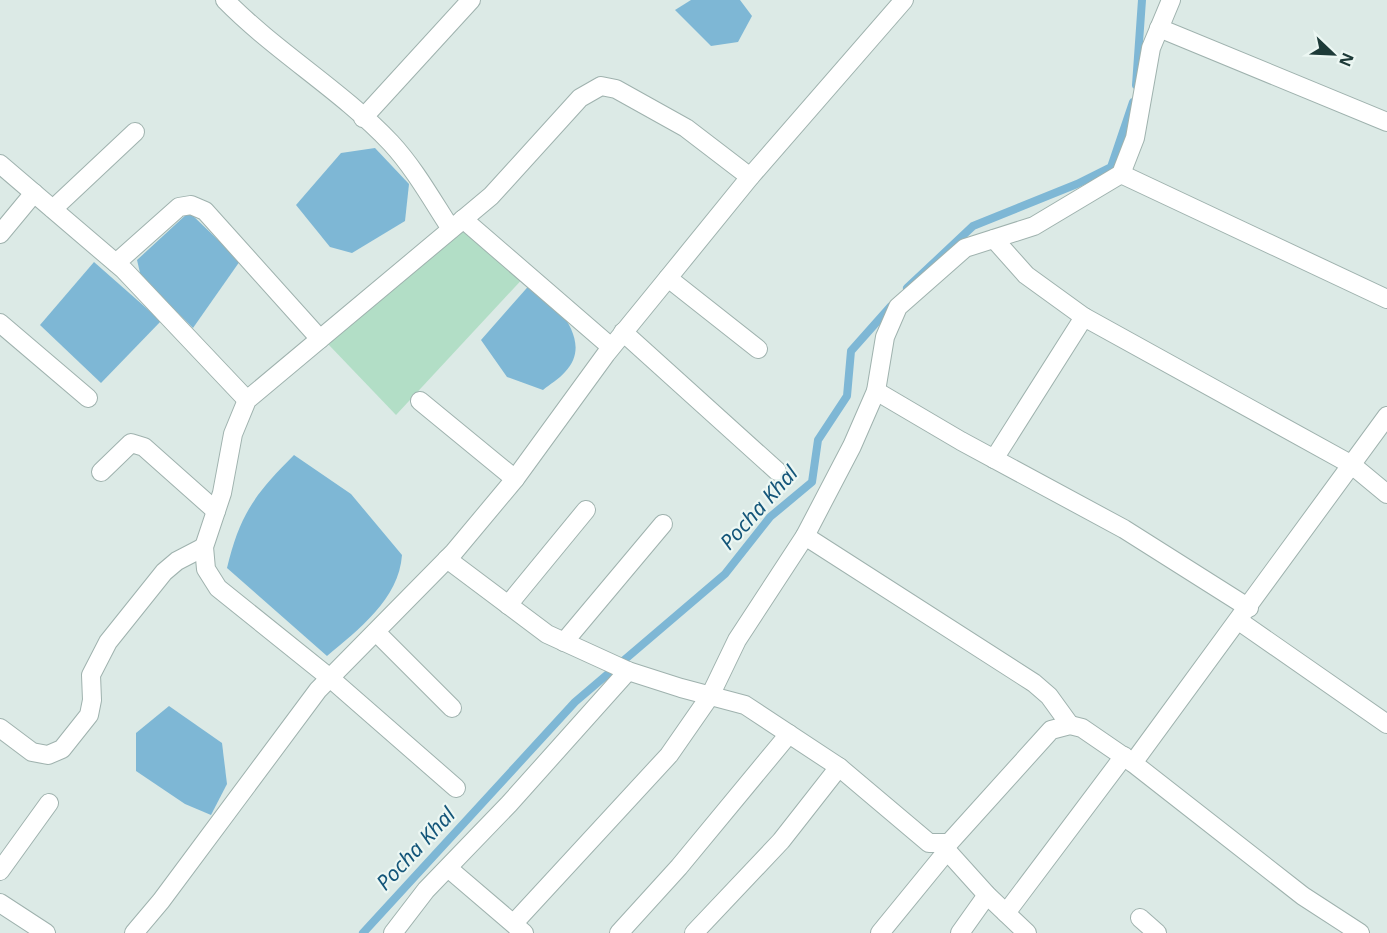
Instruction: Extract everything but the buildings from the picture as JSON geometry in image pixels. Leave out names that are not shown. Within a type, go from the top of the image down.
[{"type":"street","points":[[225,0],[251,26],[363,118],[408,162],[457,224],[611,347]]},
{"type":"street","points":[[363,118],[471,0]]},
{"type":"street","points":[[134,933],[161,901],[318,690],[447,559],[514,479],[623,332],[750,177],[904,0]]},
{"type":"street","points":[[448,868],[519,928],[669,754],[710,696],[742,632],[805,536],[852,446],[876,391],[885,337],[898,307],[965,248],[1034,226],[1121,174],[1135,138],[1151,48],[1171,0]]},
{"type":"street","points":[[1159,28],[1387,123]]},
{"type":"street","points":[[456,788],[330,678],[218,588],[206,569],[204,547],[216,511],[233,434],[248,400],[491,195],[580,98],[601,86],[616,89],[686,128],[750,177]]},
{"type":"street","points":[[53,209],[135,132]]},
{"type":"street","points":[[0,164],[116,263],[248,400]]},
{"type":"street","points":[[1121,174],[1387,299]]},
{"type":"street","points":[[0,234],[34,193]]},
{"type":"street","points":[[116,263],[179,207],[191,205],[205,211],[320,339]]},
{"type":"street","points":[[994,239],[1026,275],[1084,317],[1352,465],[1387,494]]},
{"type":"street","points":[[668,278],[758,349]]},
{"type":"street","points":[[994,459],[1084,317]]},
{"type":"street","points":[[0,323],[88,398]]},
{"type":"street","points":[[623,332],[777,471]]},
{"type":"street","points":[[876,391],[994,459],[1124,529],[1244,614],[1387,724]]},
{"type":"street","points":[[420,401],[514,479]]},
{"type":"street","points":[[1006,913],[1244,614],[1387,416]]},
{"type":"street","points":[[101,472],[131,443],[144,447],[216,511]]},
{"type":"street","points":[[508,605],[586,510]]},
{"type":"street","points":[[564,642],[663,524]]},
{"type":"street","points":[[805,536],[1034,683],[1049,696],[1070,725]]},
{"type":"street","points":[[0,728],[32,752],[48,755],[62,748],[88,715],[92,700],[91,675],[108,642],[164,572],[177,561],[204,547]]},
{"type":"street","points":[[447,559],[547,634],[621,667],[745,705],[839,767],[921,839],[944,848],[987,895],[1027,933]]},
{"type":"street","points":[[376,632],[452,708]]},
{"type":"street","points":[[393,933],[448,868],[510,804],[621,667]]},
{"type":"street","points":[[880,933],[944,848],[1051,730],[1070,725],[1082,728],[1129,760],[1303,897],[1360,933]]},
{"type":"street","points":[[620,933],[679,867],[789,734]]},
{"type":"street","points":[[694,933],[781,841],[839,767]]},
{"type":"street","points":[[0,872],[49,803]]},
{"type":"street","points":[[960,933],[987,895]]},
{"type":"street","points":[[0,903],[46,933]]},
{"type":"street","points":[[1140,918],[1157,933]]},
{"type":"green space","points":[[474,220],[527,274],[396,415],[328,344]]},
{"type":"water","points":[[691,0],[740,0],[752,16],[738,42],[711,46],[675,10]]},
{"type":"water","points":[[375,148],[409,184],[405,221],[352,253],[330,247],[296,205],[341,153]]},
{"type":"water","points":[[189,212],[240,261],[193,328],[141,277],[137,260]]},
{"type":"water","points":[[94,262],[161,321],[101,383],[40,325]]},
{"type":"water","points":[[533,281],[568,323],[574,335],[576,348],[573,360],[565,372],[543,390],[507,377],[481,340]]},
{"type":"water","points":[[294,455],[351,494],[402,555],[399,571],[385,599],[364,624],[327,656],[227,568],[237,533],[251,506]]},
{"type":"water","points":[[169,706],[222,743],[227,784],[211,815],[185,804],[136,771],[136,733]]},
{"type":"waterway","name":"Pocha Khal","points":[[1136,85],[1142,0]]},
{"type":"waterway","name":"Pocha Khal","points":[[907,288],[973,226],[1077,184],[1111,167],[1133,102]]},
{"type":"waterway","name":"Pocha Khal","points":[[363,933],[575,702],[725,574],[770,517],[812,482],[818,440],[847,396],[851,351],[891,306]]}]
